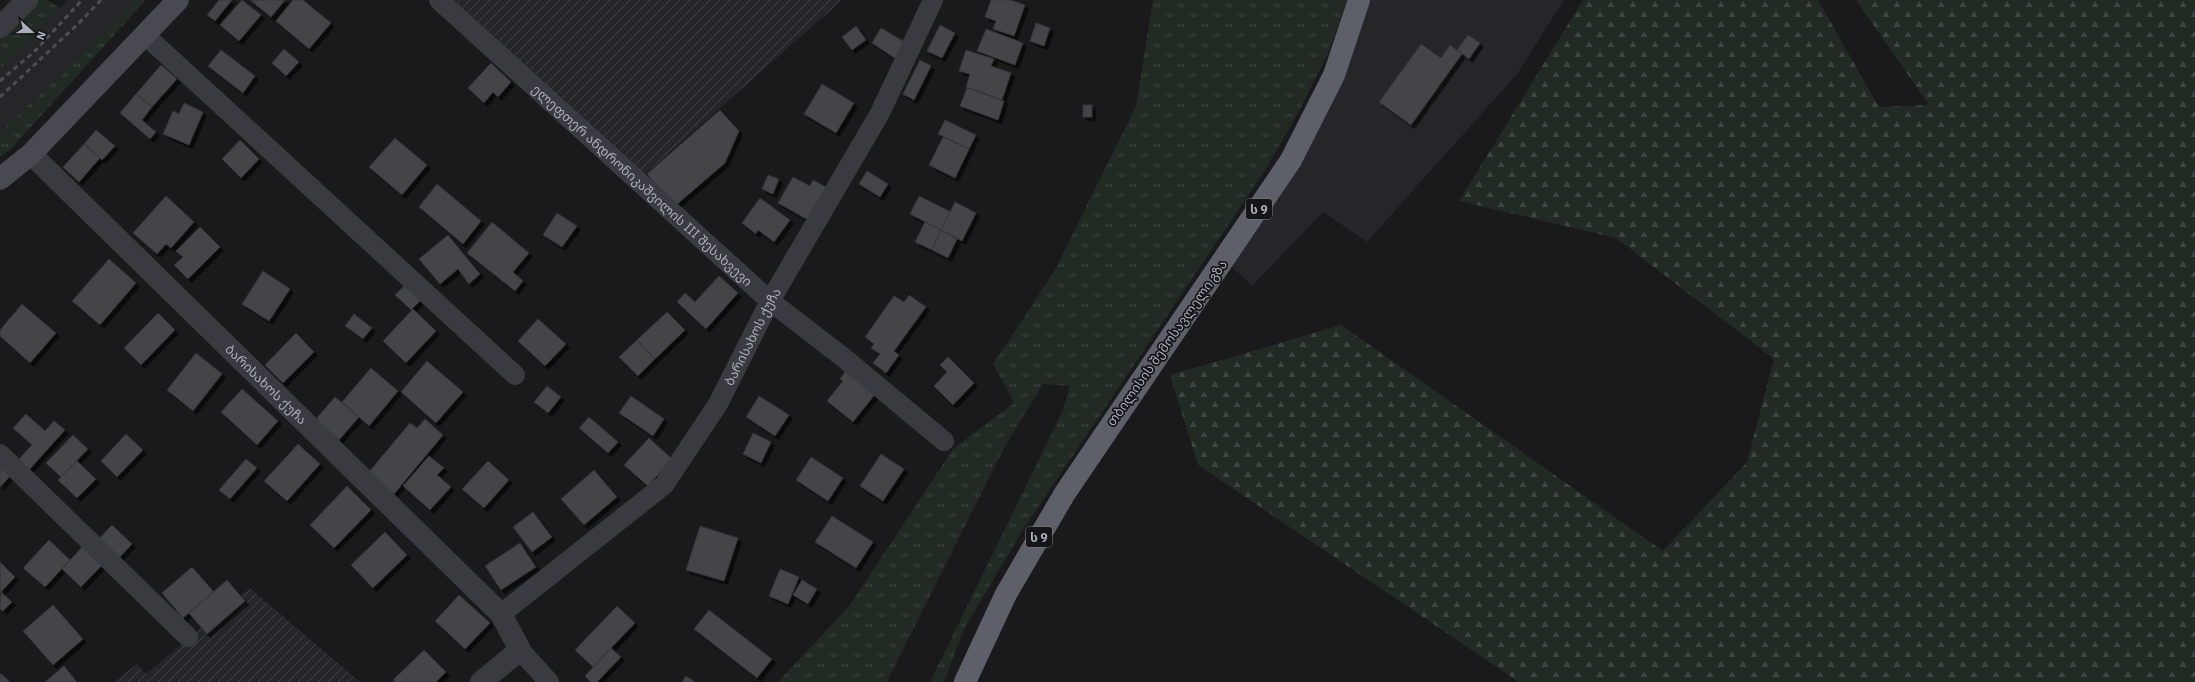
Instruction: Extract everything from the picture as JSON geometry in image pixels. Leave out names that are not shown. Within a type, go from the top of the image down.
[{"type":"highway","name":"თბილისის შემოსავლელი გზა","points":[[965,682],[1006,594],[1065,493],[1291,160],[1334,74],[1359,0]]},
{"type":"main road","points":[[0,179],[31,154],[178,0]]},
{"type":"street","points":[[0,27],[27,0]]},
{"type":"street","name":"ელეფთერ ანდრონიკაშვილის III შესახვევი","points":[[439,0],[770,301],[844,358],[944,441]]},
{"type":"street","name":"ბარისახოს ქუჩა","points":[[501,614],[664,485],[718,404],[770,301],[880,113],[932,0]]},
{"type":"street","points":[[145,35],[515,375]]},
{"type":"street","name":"ბარისახოს ქუჩა","points":[[31,154],[501,614],[520,650],[549,682]]},
{"type":"street","points":[[0,454],[188,637]]},
{"type":"street","points":[[481,682],[520,650]]},
{"type":"shaded area","points":[[68,0],[135,0],[116,21],[0,132],[0,69]]},
{"type":"shaded area","points":[[454,0],[842,0],[644,175]]},
{"type":"shaded area","points":[[1364,0],[1564,0],[1517,74],[1367,242],[1323,212],[1252,286],[1231,266]]},
{"type":"shaded area","points":[[250,588],[360,682],[114,682],[137,664],[146,674]]},
{"type":"green space","points":[[34,0],[47,0],[60,8],[0,69],[0,35]]},
{"type":"green space","points":[[135,0],[146,0],[10,150],[0,157],[0,132],[116,21]]},
{"type":"green space","points":[[1153,0],[1347,0],[1328,53],[1298,113],[1266,169],[1024,528],[964,629],[944,682],[930,682],[1063,410],[1070,386],[1043,384],[1004,448],[887,682],[778,682],[850,605],[953,449],[1014,403],[993,364],[1055,270],[1136,106]]},
{"type":"green space","points":[[1583,0],[1818,0],[1879,107],[1929,105],[1856,0],[2195,0],[2195,682],[1519,682],[1198,465],[1170,375],[1341,325],[1663,551],[1747,462],[1774,359],[1616,238],[1459,201]]},
{"type":"building","points":[[219,0],[232,0],[215,21],[207,15]]},
{"type":"building","points":[[242,0],[261,15],[239,41],[220,25]]},
{"type":"building","points":[[250,0],[285,0],[271,17]]},
{"type":"building","points":[[293,0],[303,0],[331,23],[309,49],[276,21]]},
{"type":"building","points":[[991,0],[1010,0],[1025,5],[1014,36],[993,29],[996,21],[985,17]]},
{"type":"building","points":[[1036,23],[1050,28],[1044,46],[1030,41]]},
{"type":"building","points":[[940,25],[955,33],[942,58],[927,51]]},
{"type":"building","points":[[856,26],[866,40],[852,50],[842,37]]},
{"type":"building","points":[[881,28],[906,43],[896,59],[872,43]]},
{"type":"building","points":[[986,29],[1023,43],[1015,65],[977,51]]},
{"type":"building","points":[[1468,35],[1480,43],[1469,59],[1457,50]]},
{"type":"building","points":[[1421,44],[1441,58],[1450,45],[1462,54],[1411,125],[1379,102]]},
{"type":"building","points":[[284,49],[299,62],[286,76],[272,63]]},
{"type":"building","points":[[221,50],[255,76],[243,93],[208,66]]},
{"type":"building","points":[[966,50],[994,59],[991,66],[1011,73],[1002,100],[966,87],[970,74],[959,71]]},
{"type":"building","points":[[920,60],[931,66],[914,100],[903,94]]},
{"type":"building","points":[[491,63],[511,82],[498,97],[493,92],[484,103],[468,88]]},
{"type":"building","points":[[161,65],[177,79],[152,107],[136,94]]},
{"type":"building","points":[[822,84],[854,103],[836,133],[804,114]]},
{"type":"building","points":[[967,88],[1004,101],[998,120],[960,106]]},
{"type":"building","points":[[136,94],[152,107],[142,120],[156,132],[150,139],[120,113]]},
{"type":"building","points":[[184,103],[203,112],[189,145],[163,134],[173,111],[179,114]]},
{"type":"building","points":[[1083,105],[1092,105],[1092,117],[1083,117]]},
{"type":"building","points":[[720,110],[739,131],[725,163],[675,206],[647,174]]},
{"type":"building","points":[[945,120],[976,135],[969,149],[938,134]]},
{"type":"building","points":[[96,130],[115,146],[102,160],[84,144]]},
{"type":"building","points":[[943,137],[969,149],[955,178],[929,165]]},
{"type":"building","points":[[395,138],[427,165],[402,195],[369,167]]},
{"type":"building","points":[[240,140],[259,159],[241,178],[222,159]]},
{"type":"building","points":[[84,144],[100,158],[79,182],[63,167]]},
{"type":"building","points":[[867,171],[888,184],[880,197],[859,184]]},
{"type":"building","points":[[768,175],[779,179],[773,194],[762,189]]},
{"type":"building","points":[[793,177],[810,186],[813,180],[829,189],[810,221],[778,203]]},
{"type":"building","points":[[437,184],[481,221],[463,244],[419,207]]},
{"type":"building","points":[[166,196],[194,222],[171,248],[166,244],[157,254],[133,233]]},
{"type":"building","points":[[919,196],[951,212],[941,230],[910,214]]},
{"type":"building","points":[[760,198],[790,220],[774,242],[758,230],[756,234],[742,223]]},
{"type":"building","points":[[955,202],[976,213],[962,241],[941,230]]},
{"type":"building","points":[[557,213],[577,226],[562,247],[543,235]]},
{"type":"building","points":[[492,222],[529,253],[513,272],[523,281],[515,291],[467,253]]},
{"type":"building","points":[[925,222],[941,230],[932,250],[915,242]]},
{"type":"building","points":[[200,227],[220,247],[188,279],[174,265],[183,257],[176,251]]},
{"type":"building","points":[[941,230],[957,239],[948,258],[932,250]]},
{"type":"building","points":[[448,235],[480,274],[469,284],[458,269],[440,284],[419,259]]},
{"type":"building","points":[[109,259],[136,283],[100,325],[72,301]]},
{"type":"building","points":[[263,271],[290,289],[269,321],[242,304]]},
{"type":"building","points":[[719,276],[738,293],[706,329],[677,302],[685,293],[695,302]]},
{"type":"building","points":[[405,285],[421,300],[411,310],[395,295]]},
{"type":"building","points":[[909,295],[926,307],[894,351],[899,355],[886,373],[873,363],[880,354],[871,348],[874,344],[865,337],[894,296],[904,302]]},
{"type":"building","points":[[22,304],[56,333],[30,363],[0,336],[0,330]]},
{"type":"building","points":[[413,309],[436,331],[406,363],[383,341]]},
{"type":"building","points":[[667,312],[685,330],[655,359],[637,340]]},
{"type":"building","points":[[158,313],[175,330],[141,365],[124,348]]},
{"type":"building","points":[[354,314],[372,328],[363,339],[345,326]]},
{"type":"building","points":[[538,319],[566,344],[545,366],[518,341]]},
{"type":"building","points":[[296,333],[314,352],[283,383],[265,365]]},
{"type":"building","points":[[637,340],[655,359],[638,376],[619,357]]},
{"type":"building","points":[[196,353],[222,374],[193,411],[167,390]]},
{"type":"building","points":[[948,357],[974,383],[953,405],[934,386],[947,372],[940,365]]},
{"type":"building","points":[[427,361],[463,392],[436,423],[401,392]]},
{"type":"building","points":[[371,368],[398,391],[369,426],[342,402]]},
{"type":"building","points":[[847,369],[876,393],[853,422],[827,401],[843,381],[840,379]]},
{"type":"building","points":[[547,386],[561,397],[548,413],[534,402]]},
{"type":"building","points":[[242,389],[278,421],[257,445],[221,412]]},
{"type":"building","points":[[631,396],[664,419],[653,436],[619,413]]},
{"type":"building","points":[[759,396],[789,415],[775,436],[746,417]]},
{"type":"building","points":[[335,397],[359,417],[339,440],[315,420]]},
{"type":"building","points":[[26,414],[45,431],[54,421],[65,430],[28,471],[17,461],[32,445],[13,428]]},
{"type":"building","points":[[589,417],[618,442],[608,453],[579,428]]},
{"type":"building","points":[[425,419],[443,435],[394,494],[369,472],[410,423],[417,428]]},
{"type":"building","points":[[753,433],[771,442],[761,463],[743,454]]},
{"type":"building","points":[[126,434],[143,450],[117,477],[101,461]]},
{"type":"building","points":[[73,435],[88,449],[61,477],[46,463]]},
{"type":"building","points":[[649,438],[672,459],[648,486],[624,465]]},
{"type":"building","points":[[298,444],[320,464],[287,501],[264,481]]},
{"type":"building","points":[[881,454],[904,469],[883,501],[860,486]]},
{"type":"building","points":[[429,456],[444,468],[437,475],[451,487],[430,510],[403,486]]},
{"type":"building","points":[[811,457],[843,478],[828,501],[796,480]]},
{"type":"building","points":[[246,459],[257,468],[230,499],[219,490]]},
{"type":"building","points":[[77,461],[96,479],[77,498],[58,480]]},
{"type":"building","points":[[488,461],[509,480],[484,508],[462,489]]},
{"type":"building","points":[[0,463],[12,474],[0,487]]},
{"type":"building","points":[[594,470],[617,497],[584,525],[561,499]]},
{"type":"building","points":[[347,486],[371,510],[334,548],[310,525]]},
{"type":"building","points":[[533,512],[552,537],[532,552],[513,527]]},
{"type":"building","points":[[832,516],[873,542],[856,568],[815,542]]},
{"type":"building","points":[[112,525],[132,544],[117,560],[97,541]]},
{"type":"building","points":[[700,526],[738,538],[724,581],[686,570]]},
{"type":"building","points":[[385,532],[407,555],[373,588],[351,565]]},
{"type":"building","points":[[49,540],[70,560],[45,587],[23,568]]},
{"type":"building","points":[[520,543],[536,567],[501,590],[485,566]]},
{"type":"building","points":[[84,545],[104,563],[81,587],[62,569]]},
{"type":"building","points":[[0,562],[15,577],[0,593]]},
{"type":"building","points":[[192,567],[214,592],[183,618],[162,593]]},
{"type":"building","points":[[780,569],[799,577],[788,604],[769,596]]},
{"type":"building","points":[[227,580],[245,601],[207,634],[189,613]]},
{"type":"building","points":[[802,580],[817,589],[808,604],[793,595]]},
{"type":"building","points":[[1,592],[12,602],[3,611],[0,609]]},
{"type":"building","points":[[459,595],[490,623],[465,649],[435,621]]},
{"type":"building","points":[[53,605],[83,639],[53,665],[23,631]]},
{"type":"building","points":[[617,606],[635,623],[593,667],[575,650]]},
{"type":"building","points":[[709,610],[772,659],[757,678],[694,629]]},
{"type":"building","points":[[611,648],[621,657],[597,682],[591,682],[585,676]]},
{"type":"building","points":[[424,650],[446,672],[436,682],[395,682],[393,680]]},
{"type":"building","points":[[64,666],[77,682],[46,682],[46,681]]},
{"type":"building","points":[[0,673],[10,682],[0,682]]},
{"type":"building","points":[[686,676],[695,682],[682,682]]},
{"type":"railway","points":[[0,81],[35,51],[82,0]]},
{"type":"railway","points":[[0,97],[79,23],[101,0]]}]
